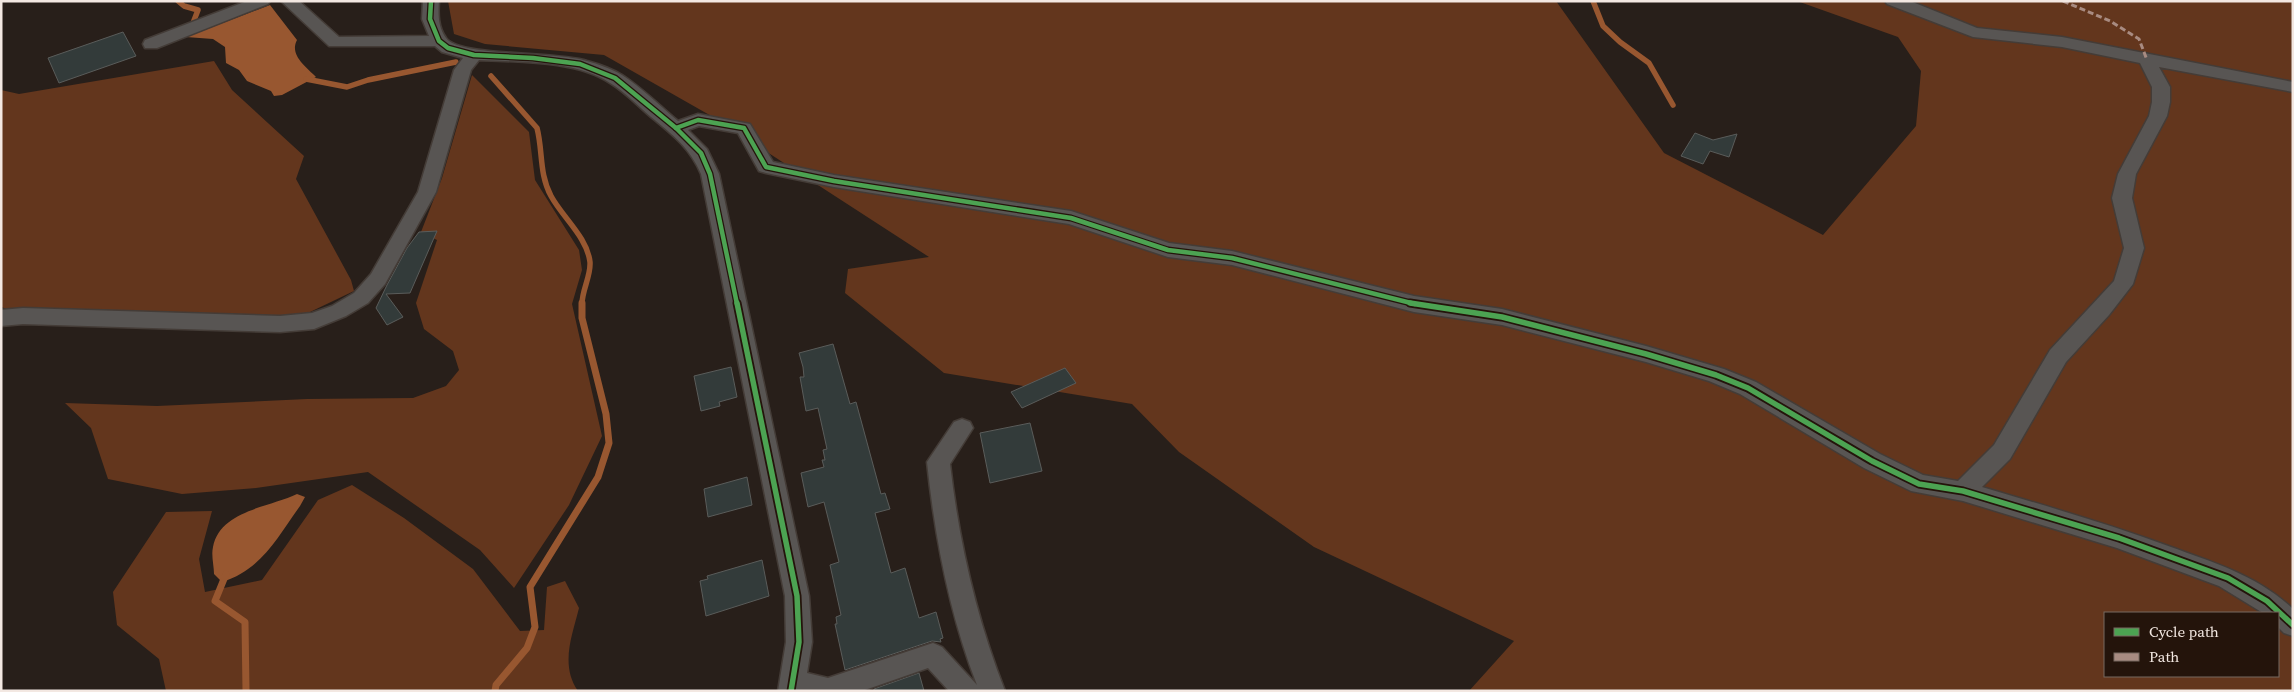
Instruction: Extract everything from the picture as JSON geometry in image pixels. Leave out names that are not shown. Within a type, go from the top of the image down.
[{"type":"street","points":[[151,44],[262,1]]},
{"type":"street","points":[[289,1],[334,42],[439,41]]},
{"type":"street","points":[[431,1],[430,19],[439,41],[448,48],[460,53],[533,58],[580,64],[600,70],[615,78],[676,128],[701,153],[710,174],[797,596],[798,642],[792,686],[828,690],[933,655],[966,691]]},
{"type":"street","points":[[1893,1],[1927,12],[1973,32],[2002,37],[2062,42],[2293,87]]},
{"type":"street","points":[[1,318],[23,316],[280,324],[314,321],[362,298],[378,279],[427,192],[464,70],[474,55]]},
{"type":"street","points":[[1963,491],[2002,452],[2058,356],[2102,310],[2122,284],[2134,248],[2122,198],[2127,174],[2158,116],[2161,102],[2161,87],[2147,60]]},
{"type":"street","points":[[676,128],[698,120],[744,128],[766,166],[834,181],[1071,218],[1168,250],[1232,258],[1414,304],[1502,317],[1646,354],[1716,375],[1748,388],[1872,461],[1919,484],[1963,491],[2119,538],[2228,578],[2267,601],[2279,612]]},
{"type":"street","points":[[962,428],[938,462],[942,502],[958,580],[983,670],[992,691]]},
{"type":"street","points":[[2279,612],[2293,625]]},
{"type":"shaded area","points":[[448,1],[1556,1],[1664,153],[1823,235],[1916,126],[1921,71],[1898,37],[1797,1],[2293,1],[2293,691],[1469,691],[1514,641],[1314,547],[1179,452],[1132,404],[944,373],[845,293],[848,269],[929,257],[713,117],[604,55],[485,44],[454,34]]},
{"type":"shaded area","points":[[270,5],[297,40],[295,51],[297,56],[303,65],[316,77],[282,95],[274,96],[271,91],[247,81],[239,70],[226,63],[225,47],[213,39],[186,37]]},
{"type":"shaded area","points":[[214,61],[232,90],[304,156],[296,179],[351,280],[354,291],[310,312],[276,318],[13,311],[1,307],[1,90],[19,94]]},
{"type":"shaded area","points":[[472,75],[529,132],[535,180],[579,250],[582,270],[572,304],[602,436],[569,505],[514,588],[480,550],[368,472],[256,488],[182,494],[108,479],[91,428],[65,403],[157,406],[307,399],[413,398],[446,386],[459,370],[453,351],[424,329],[416,303],[437,240],[421,232],[442,178]]},
{"type":"shaded area","points":[[352,485],[404,518],[473,569],[520,631],[544,630],[547,587],[565,581],[579,608],[569,650],[570,671],[578,691],[166,691],[159,659],[117,625],[113,592],[166,512],[212,511],[199,559],[205,592],[262,580],[318,500]]},
{"type":"shaded area","points":[[297,494],[305,497],[284,530],[267,551],[248,569],[222,582],[214,574],[212,550],[218,535],[225,525],[236,517]]},
{"type":"building","points":[[123,32],[136,56],[59,83],[48,58]]},
{"type":"building","points":[[1695,133],[1713,140],[1737,134],[1729,157],[1710,151],[1703,164],[1681,156]]},
{"type":"building","points":[[437,231],[410,293],[386,294],[403,317],[387,325],[376,308],[387,285],[407,248],[419,232]]},
{"type":"building","points":[[833,344],[850,404],[856,402],[881,494],[885,493],[890,509],[875,513],[891,573],[905,568],[919,618],[936,612],[943,638],[940,639],[941,642],[932,641],[845,670],[835,624],[837,624],[836,617],[841,615],[830,565],[839,562],[824,502],[808,507],[801,473],[824,467],[822,460],[825,460],[823,450],[827,449],[818,408],[806,411],[800,377],[804,377],[803,367],[799,353]]},
{"type":"building","points":[[731,367],[737,397],[719,402],[720,406],[701,411],[694,376]]},
{"type":"building","points":[[1065,368],[1076,383],[1022,408],[1011,392]]},
{"type":"building","points":[[1030,423],[1042,471],[990,483],[980,433]]},
{"type":"building","points":[[747,477],[752,505],[708,517],[704,489]]},
{"type":"building","points":[[762,560],[769,596],[706,616],[700,581],[708,579],[707,576]]},
{"type":"building","points":[[919,673],[924,691],[874,691],[874,689]]},
{"type":"waterway","points":[[178,1],[184,6],[198,10],[193,23]]},
{"type":"waterway","points":[[1593,1],[1603,26],[1620,42],[1649,63],[1673,105]]},
{"type":"waterway","points":[[306,79],[347,87],[368,80],[456,62]]},
{"type":"waterway","points":[[491,76],[537,128],[547,188],[556,204],[580,236],[588,253],[590,267],[582,304]]},
{"type":"waterway","points":[[495,691],[496,685],[527,648],[535,627],[530,587],[598,477],[609,443],[606,414],[582,318],[582,304]]},
{"type":"waterway","points":[[226,574],[215,601],[245,622],[246,691]]},
{"type":"marked path","points":[[2063,1],[2110,21],[2139,39],[2147,60]]},
{"type":"cycle path","points":[[431,1],[430,19],[439,41],[448,48],[460,53],[474,55],[533,58],[580,64],[615,78],[676,128],[701,153],[710,174],[797,596],[799,642],[791,691]]},
{"type":"cycle path","points":[[676,128],[698,120],[744,128],[766,167],[834,181],[1071,218],[1168,250],[1232,258],[1414,304],[1502,317],[1646,354],[1716,375],[1748,388],[1872,461],[1919,484],[1963,491],[2119,538],[2228,578],[2267,601],[2279,612]]},
{"type":"cycle path","points":[[2279,612],[2293,625]]}]
